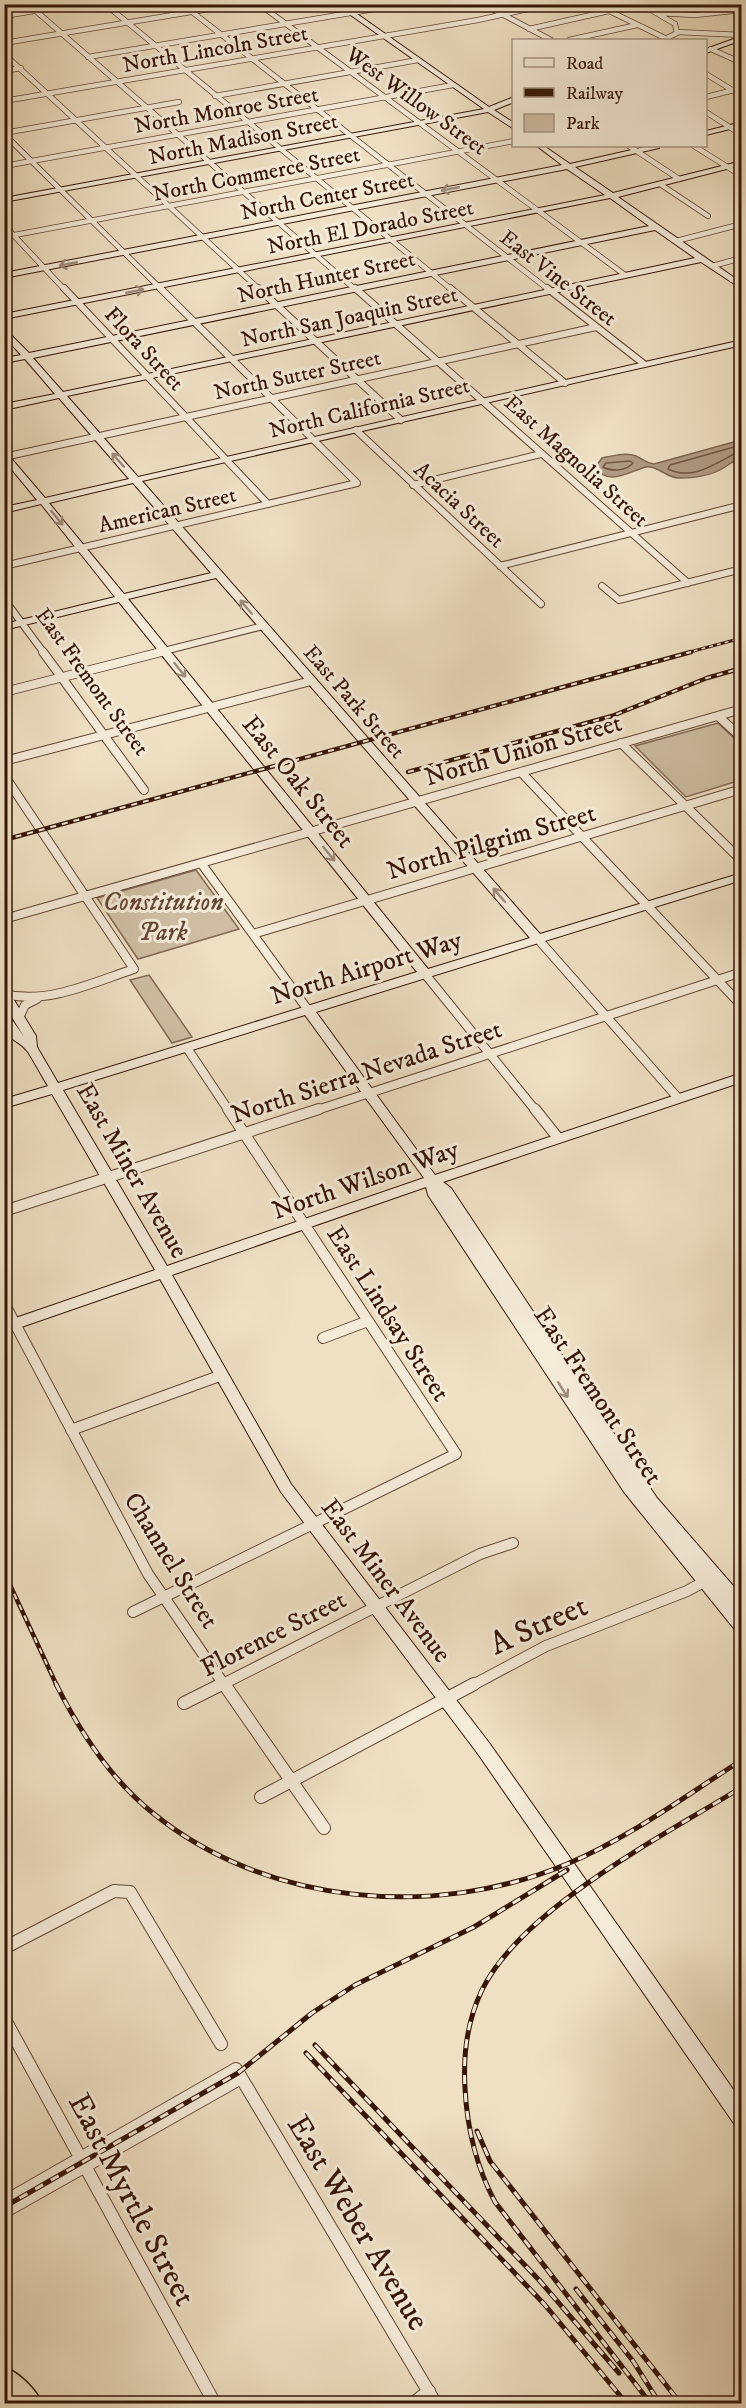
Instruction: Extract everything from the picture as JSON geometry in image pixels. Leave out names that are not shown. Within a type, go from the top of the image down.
[{"type":"highway","points":[[4,2379],[30,2403]]},
{"type":"street","name":"East Magnolia Street","points":[[28,4],[394,325],[439,361],[688,583]]},
{"type":"street","points":[[4,16],[75,4]]},
{"type":"street","points":[[105,4],[565,382]]},
{"type":"street","name":"East Vine Street","points":[[182,4],[644,364]]},
{"type":"street","points":[[4,43],[239,4]]},
{"type":"street","name":"West Willow Street","points":[[259,4],[625,275]]},
{"type":"street","points":[[338,4],[512,126]]},
{"type":"street","points":[[483,4],[549,39]]},
{"type":"street","name":"North Lincoln Street","points":[[4,101],[318,48],[502,15],[550,4]]},
{"type":"street","points":[[595,4],[664,39]]},
{"type":"street","points":[[641,4],[672,22],[677,32]]},
{"type":"street","points":[[726,4],[740,10]]},
{"type":"street","points":[[88,57],[398,5]]},
{"type":"street","points":[[658,13],[695,15],[740,10]]},
{"type":"street","points":[[529,29],[609,11]]},
{"type":"street","points":[[574,39],[637,25]]},
{"type":"street","points":[[677,32],[741,36]]},
{"type":"street","points":[[668,39],[677,32]]},
{"type":"street","points":[[708,50],[741,36]]},
{"type":"street","points":[[708,50],[741,63]]},
{"type":"street","points":[[4,54],[400,420]]},
{"type":"street","points":[[216,96],[418,60]]},
{"type":"street","points":[[4,71],[21,68]]},
{"type":"street","points":[[707,75],[741,96]]},
{"type":"street","name":"North Monroe Street","points":[[4,166],[453,85]]},
{"type":"street","points":[[707,96],[741,88]]},
{"type":"street","points":[[475,100],[495,101],[512,97]]},
{"type":"street","name":"North Madison Street","points":[[4,200],[421,124],[480,112],[512,97]]},
{"type":"street","points":[[486,108],[495,101]]},
{"type":"street","points":[[4,133],[179,102]]},
{"type":"street","points":[[707,113],[741,135]]},
{"type":"street","points":[[707,133],[741,124]]},
{"type":"street","points":[[4,133],[314,440]]},
{"type":"street","name":"North Commerce Street","points":[[4,237],[512,141]]},
{"type":"street","points":[[541,147],[741,287]]},
{"type":"street","points":[[696,147],[741,176]]},
{"type":"street","points":[[633,148],[679,179]]},
{"type":"street","name":"North Center Street","points":[[4,276],[569,166],[633,148]]},
{"type":"street","name":"North El Dorado Street","points":[[4,317],[611,196],[741,163]]},
{"type":"street","points":[[660,184],[708,216]]},
{"type":"street","points":[[676,241],[741,224]]},
{"type":"street","name":"Flora Street","points":[[4,225],[268,504]]},
{"type":"street","name":"North Hunter Street","points":[[4,361],[656,227]]},
{"type":"street","points":[[712,266],[741,258]]},
{"type":"street","name":"North San Joaquin Street","points":[[4,407],[702,259]]},
{"type":"street","points":[[732,280],[741,278]]},
{"type":"street","name":"North Sutter Street","points":[[5,456],[596,327]]},
{"type":"street","name":"East Park Street","points":[[4,330],[678,1098]]},
{"type":"street","name":"North California Street","points":[[4,510],[741,342]]},
{"type":"street","name":"Acacia Street","points":[[356,430],[541,604]]},
{"type":"street","name":"American Street","points":[[4,566],[357,483],[314,440]]},
{"type":"street","points":[[413,485],[541,454]]},
{"type":"street","name":"East Oak Street","points":[[5,456],[558,1138]]},
{"type":"street","points":[[500,566],[741,505]]},
{"type":"street","points":[[602,586],[619,600],[741,569]]},
{"type":"street","points":[[4,627],[218,574]]},
{"type":"street","name":"East Fremont Street","points":[[4,599],[106,735],[144,790]]},
{"type":"street","points":[[4,692],[263,626]]},
{"type":"street","points":[[4,761],[311,681]]},
{"type":"street","name":"North Union Street","points":[[4,919],[741,709]]},
{"type":"street","points":[[718,716],[741,738]]},
{"type":"street","points":[[621,743],[741,861]]},
{"type":"street","points":[[520,772],[741,1006]]},
{"type":"street","points":[[4,775],[134,969],[47,994],[16,998],[5,993]]},
{"type":"street","name":"North Pilgrim Street","points":[[253,934],[741,789]]},
{"type":"street","name":"East Fremont Street","points":[[201,863],[433,1181],[433,1192],[628,1488],[708,1579],[741,1626]]},
{"type":"street","name":"North Airport Way","points":[[4,1104],[741,876]]},
{"type":"street","name":"North Sierra Nevada Street","points":[[4,1211],[741,972]]},
{"type":"street","name":"East Miner Avenue","points":[[5,993],[30,1036],[31,1047],[286,1488],[484,1749],[741,2119]]},
{"type":"street","points":[[19,1018],[25,1005],[47,994]]},
{"type":"street","name":"East Miner Avenue","points":[[5,1018],[17,1038],[31,1047]]},
{"type":"street","name":"East Lindsay Street","points":[[187,1048],[306,1223],[368,1321],[456,1452],[451,1457],[312,1524]]},
{"type":"street","name":"North Wilson Way","points":[[10,1326],[306,1223],[741,1077]]},
{"type":"street","name":"Channel Street","points":[[4,1303],[10,1326],[71,1430],[138,1557],[324,1828]]},
{"type":"street","points":[[323,1338],[368,1321]]},
{"type":"street","points":[[71,1430],[222,1375]]},
{"type":"street","points":[[133,1612],[312,1524]]},
{"type":"street","name":"Florence Street","points":[[184,1703],[480,1554],[513,1543]]},
{"type":"street","name":"East Fremont Street","points":[[708,1579],[741,1608]]},
{"type":"street","name":"A Street","points":[[261,1797],[554,1642],[708,1579]]},
{"type":"street","points":[[4,1948],[114,1891],[130,1892],[221,2044]]},
{"type":"street","name":"East Myrtle Street","points":[[4,2019],[215,2403]]},
{"type":"street","name":"East Weber Avenue","points":[[82,2162],[239,2073],[433,2397]]},
{"type":"street","points":[[4,2202],[82,2162]]},
{"type":"street","points":[[4,2212],[82,2162]]},
{"type":"street","points":[[412,2403],[433,2397]]},
{"type":"green space","points":[[718,723],[741,745],[741,780],[686,797],[635,746]]},
{"type":"green space","name":"Constitution Park","points":[[196,870],[239,929],[138,959],[97,898]]},
{"type":"green space","points":[[149,975],[192,1037],[172,1043],[130,980]]},
{"type":"water","points":[[741,440],[741,458],[720,470],[698,477],[676,478],[654,468],[646,467],[612,477],[600,473],[596,466],[602,458],[623,454],[636,456],[654,464]]},
{"type":"railway","points":[[686,653],[742,638]]},
{"type":"railway","points":[[4,840],[691,652]]},
{"type":"railway","points":[[408,772],[612,716],[707,678],[742,668]]},
{"type":"railway","points":[[4,1572],[57,1685]]},
{"type":"railway","points":[[57,1685],[75,1720],[110,1771],[138,1801],[154,1814],[199,1845],[248,1868],[299,1885],[353,1894],[408,1897],[462,1893],[516,1882],[590,1854],[635,1829],[742,1760]]},
{"type":"railway","points":[[651,2404],[495,2202],[478,2161],[468,2118],[465,2075],[467,2038],[482,1990],[501,1960],[529,1930],[598,1876],[742,1787]]},
{"type":"railway","points":[[4,2207],[238,2073],[312,2013],[355,1985],[474,1927],[567,1870]]},
{"type":"railway","points":[[315,2045],[539,2280],[619,2373]]},
{"type":"railway","points":[[306,2053],[545,2305],[627,2404]]},
{"type":"railway","points":[[477,2131],[490,2161],[681,2404]]},
{"type":"railway","points":[[576,2289],[633,2361],[660,2404]]}]
